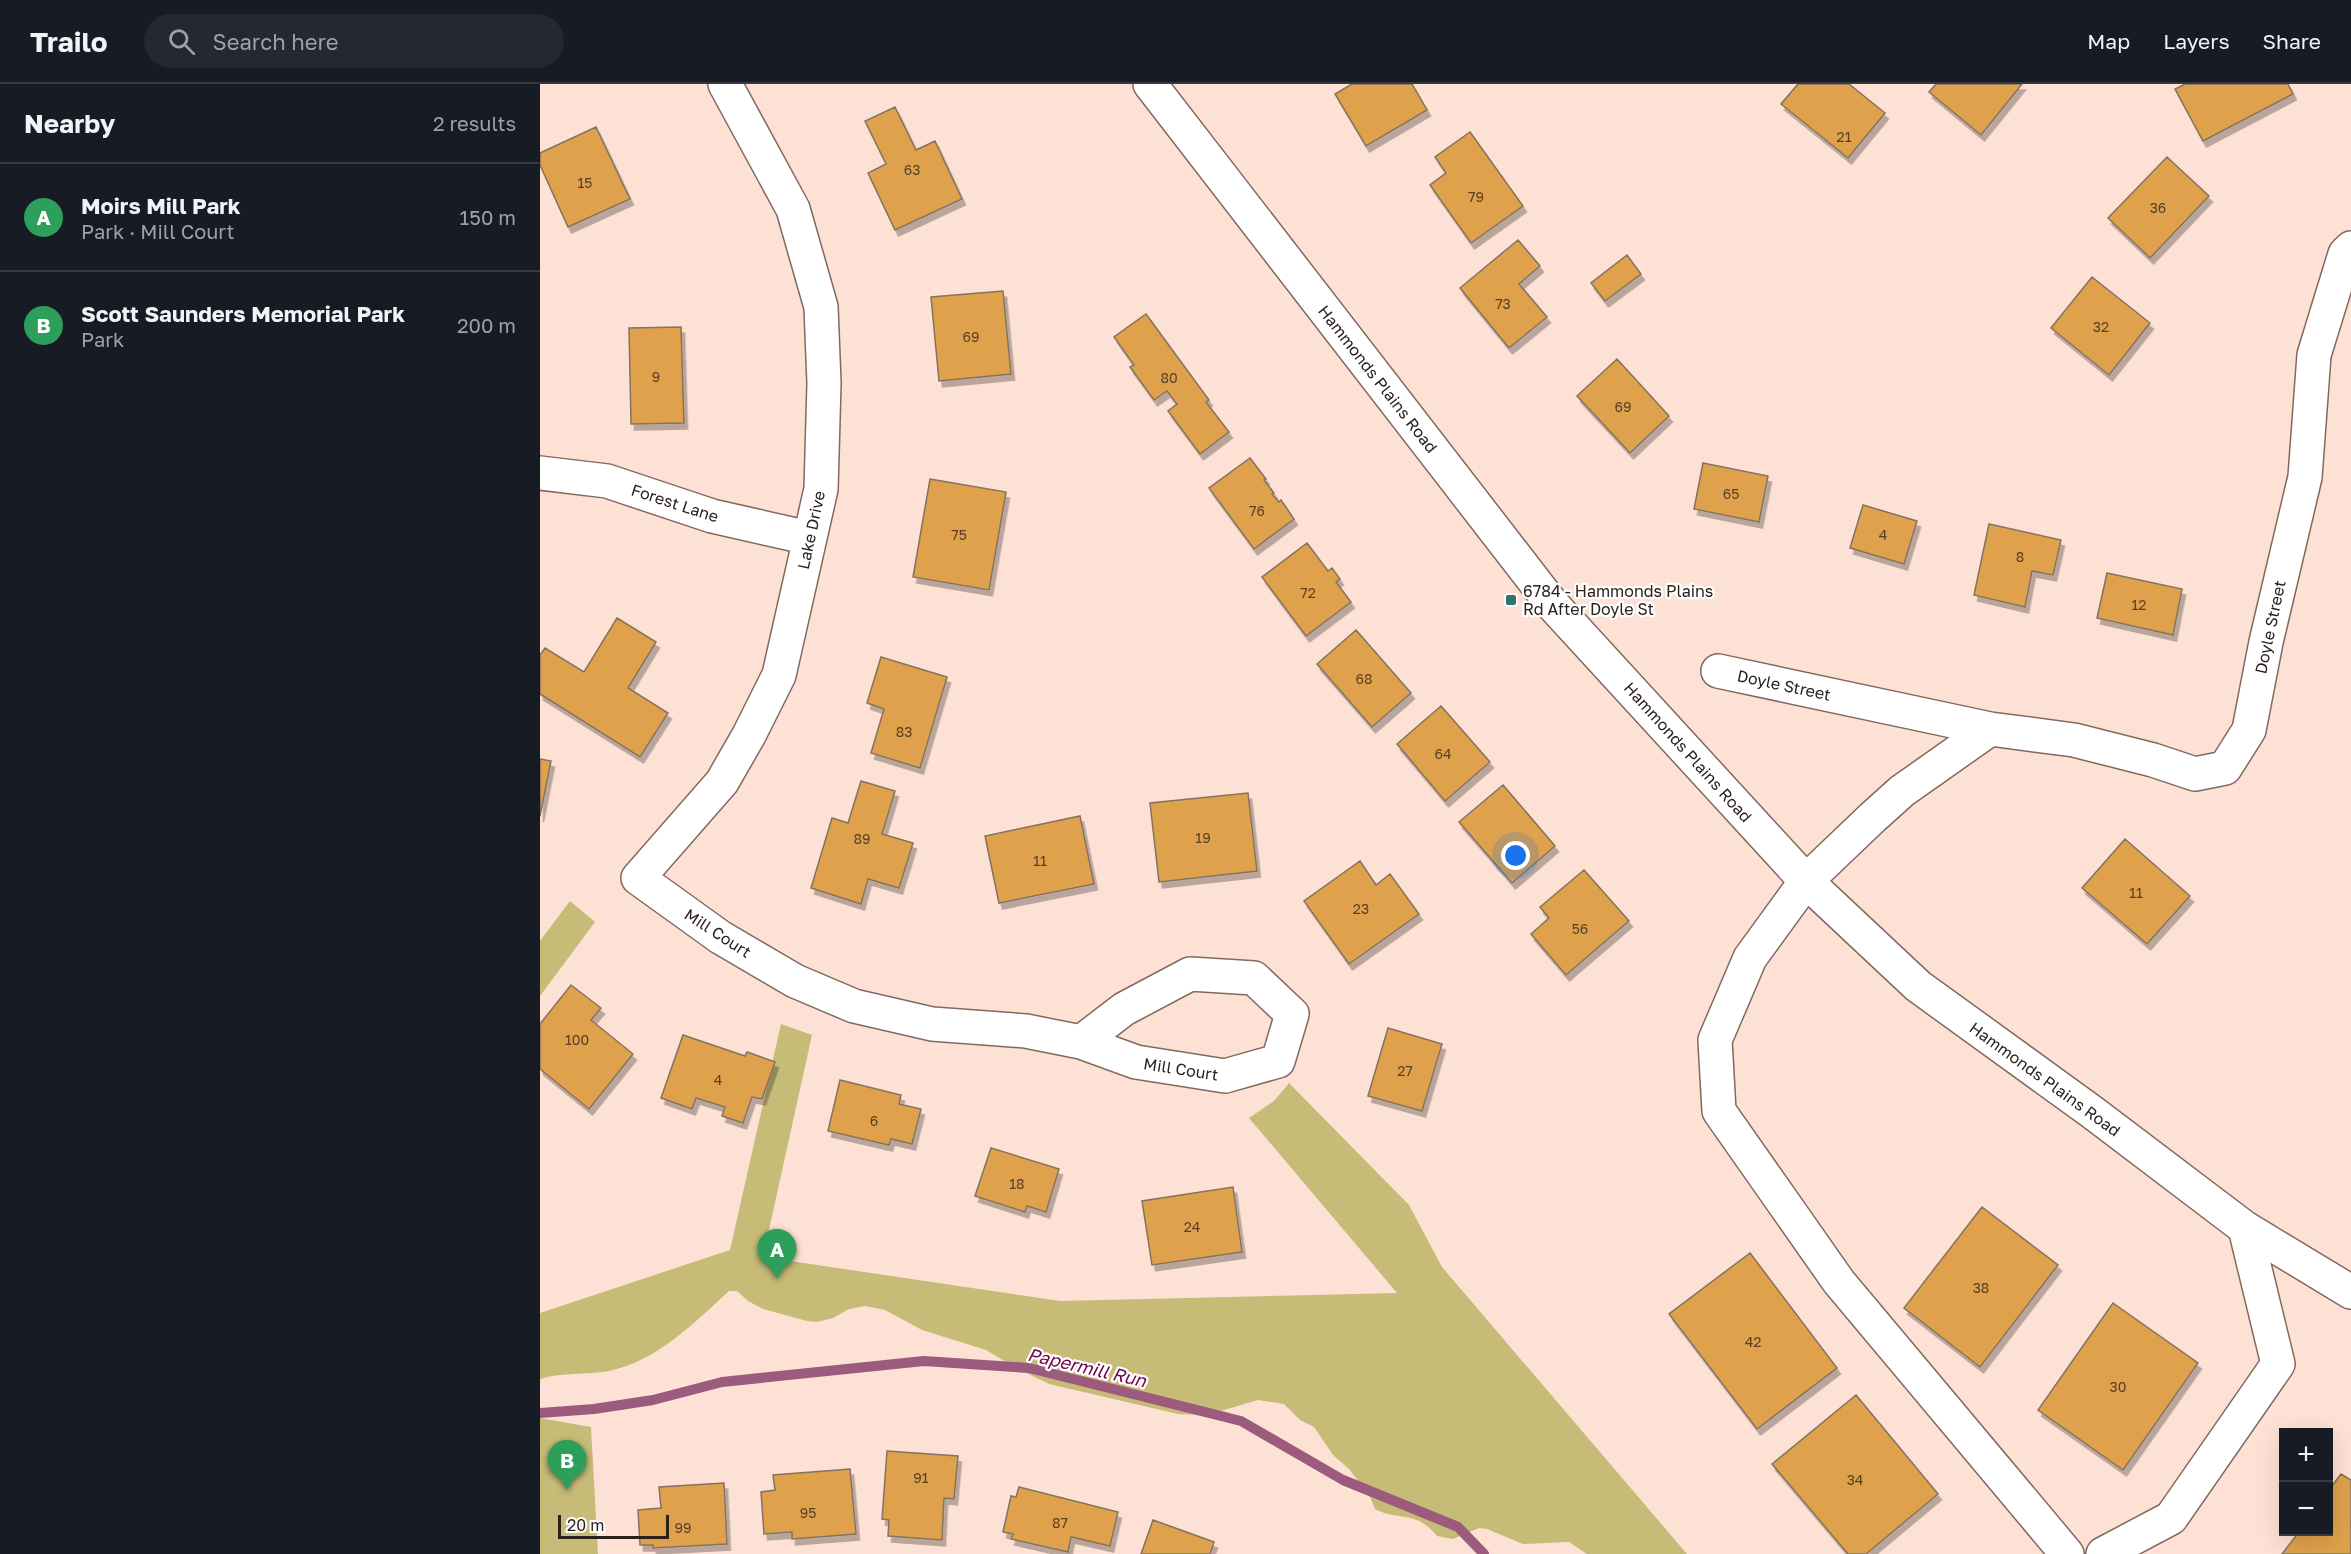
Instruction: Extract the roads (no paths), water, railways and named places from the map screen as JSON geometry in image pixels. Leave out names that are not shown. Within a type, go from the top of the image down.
[{"type":"street","name":"Lake Drive","points":[[638,878],[722,783],[779,675],[821,489],[824,383],[821,307],[793,209],[725,84]]},
{"type":"street","name":"Hammonds Plains Road","points":[[1150,84],[1552,604],[1806,881],[1918,986],[2092,1112],[2245,1228],[2351,1292]]},
{"type":"street","name":"Doyle Street","points":[[1718,671],[1990,729],[2074,741],[2153,760],[2195,774],[2225,768],[2249,730],[2266,642],[2305,477],[2314,355],[2345,254],[2351,248]]},
{"type":"street","name":"Forest Lane","points":[[540,473],[607,481],[712,516],[809,538]]},
{"type":"street","points":[[1990,729],[1902,791],[1806,881],[1750,958],[1715,1041],[1719,1111],[1839,1282],[2067,1554]]},
{"type":"street","name":"Mill Court","points":[[638,878],[720,937],[795,981],[854,1006],[932,1024],[1026,1031],[1081,1041],[1136,1062],[1225,1076],[1278,1061],[1292,1014],[1254,978],[1190,974],[1124,1010],[1081,1041]]},
{"type":"street","points":[[2103,1554],[2171,1518],[2278,1364],[2245,1228]]},
{"type":"waterway","name":"Papermill Run","points":[[540,1413],[594,1409],[653,1400],[722,1382],[924,1361],[1029,1368],[1241,1421],[1343,1480],[1458,1527],[1484,1554]]},
{"type":"place","name":"6784 - Hammonds Plains Rd After Doyle St","points":[[1511,600]]},
{"type":"place","name":"Moirs Mill Park","points":[[777,1279]]},
{"type":"place","name":"Scott Saunders Memorial Park","points":[[567,1490]]}]
